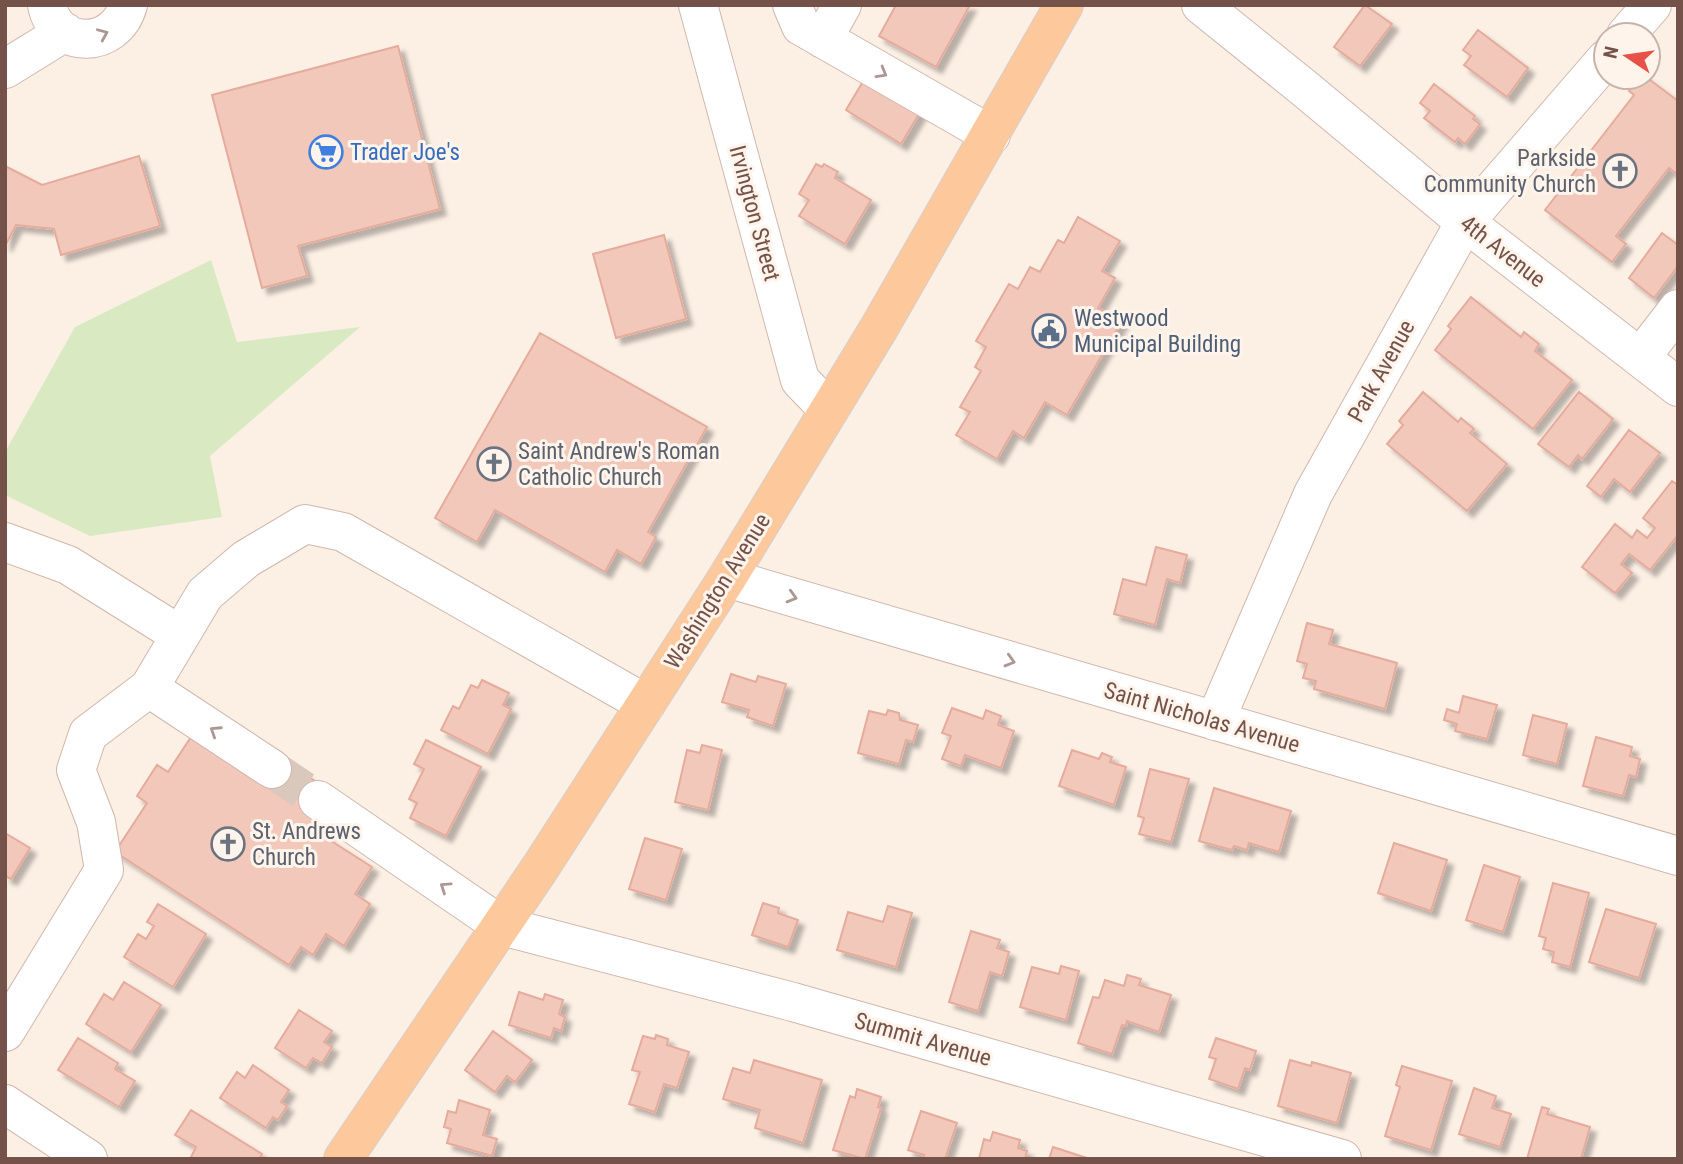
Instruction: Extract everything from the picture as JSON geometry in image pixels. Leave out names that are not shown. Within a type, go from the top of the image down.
[{"type":"main road","name":"Washington Avenue","points":[[343,1159],[502,926],[727,578],[991,135],[1061,6]]},
{"type":"street","points":[[5,69],[51,14],[77,38],[90,39],[114,30],[123,20],[128,5]]},
{"type":"street","name":"Irvington Street","points":[[698,5],[800,380],[829,410]]},
{"type":"street","points":[[792,5],[801,26],[991,135]]},
{"type":"street","points":[[823,39],[842,5]]},
{"type":"street","name":"4th Avenue","points":[[1200,5],[1465,222],[1678,387]]},
{"type":"street","points":[[1638,21],[1652,5]]},
{"type":"street","name":"Park Avenue","points":[[1215,721],[1313,494],[1465,222],[1592,75]]},
{"type":"street","points":[[1641,356],[1678,309]]},
{"type":"street","points":[[5,1032],[104,870],[96,822],[76,770],[88,734],[149,688],[205,594],[246,559],[305,524],[343,532],[646,704]]},
{"type":"street","points":[[5,542],[68,565],[180,635]]},
{"type":"street","name":"Saint Nicholas Avenue","points":[[727,578],[1678,856]]},
{"type":"street","points":[[149,688],[272,769]]},
{"type":"street","name":"Summit Avenue","points":[[318,800],[502,926],[793,1002],[1342,1159]]},
{"type":"street","points":[[5,1104],[88,1159]]},
{"type":"green space","points":[[211,260],[237,342],[360,327],[210,456],[222,517],[90,536],[5,495],[5,452],[75,327]]},
{"type":"building","points":[[896,5],[970,5],[936,67],[879,36]]},
{"type":"building","points":[[1365,5],[1392,24],[1360,66],[1334,47]]},
{"type":"building","points":[[1478,30],[1528,68],[1507,97],[1464,65],[1471,56],[1463,50]]},
{"type":"building","name":"Trader Joe's","points":[[398,46],[440,209],[298,246],[307,276],[262,288],[212,95]]},
{"type":"building","points":[[865,78],[925,104],[901,144],[846,110]]},
{"type":"building","points":[[1434,84],[1475,116],[1473,119],[1480,124],[1465,144],[1458,138],[1455,142],[1424,118],[1430,111],[1420,103]]},
{"type":"building","name":"Parkside Community Church","points":[[1662,89],[1678,101],[1678,175],[1669,168],[1616,236],[1626,244],[1612,262],[1545,210],[1634,95],[1629,91]]},
{"type":"building","points":[[139,156],[160,226],[61,255],[54,229],[16,225],[5,246],[5,166],[42,185]]},
{"type":"building","points":[[816,164],[822,167],[824,164],[838,172],[835,178],[871,200],[845,244],[799,216],[809,200],[799,194]]},
{"type":"building","name":"Westwood Municipal Building","points":[[1078,217],[1120,241],[1102,271],[1115,278],[1098,308],[1122,321],[1067,415],[1045,402],[1024,438],[1013,431],[997,459],[956,435],[970,412],[960,407],[981,371],[975,367],[986,347],[976,341],[1009,284],[1018,289],[1030,267],[1040,272],[1058,240],[1064,243]]},
{"type":"building","points":[[1662,233],[1678,245],[1678,266],[1654,298],[1629,278]]},
{"type":"building","points":[[664,235],[686,319],[616,338],[593,254]]},
{"type":"building","points":[[1471,297],[1521,337],[1524,332],[1539,344],[1535,351],[1572,380],[1533,429],[1435,350],[1451,329],[1448,326]]},
{"type":"building","points":[[540,333],[707,427],[648,532],[656,537],[641,564],[617,550],[605,572],[495,510],[477,542],[435,518]]},
{"type":"building","points":[[1423,392],[1458,422],[1461,418],[1474,429],[1470,433],[1507,464],[1467,511],[1387,444],[1403,425],[1399,421]]},
{"type":"building","points":[[1579,392],[1613,419],[1582,459],[1578,455],[1569,467],[1538,444]]},
{"type":"building","points":[[1629,430],[1660,453],[1630,492],[1614,479],[1601,497],[1587,486]]},
{"type":"building","points":[[1672,481],[1678,485],[1678,535],[1650,570],[1629,554],[1621,564],[1632,573],[1615,593],[1582,567],[1615,524],[1632,538],[1637,530],[1647,538],[1655,528],[1643,518]]},
{"type":"building","points":[[1156,547],[1187,555],[1180,583],[1167,579],[1155,625],[1114,614],[1123,579],[1146,585]]},
{"type":"building","points":[[1307,623],[1333,630],[1329,644],[1397,663],[1385,709],[1314,689],[1316,681],[1303,678],[1307,664],[1297,661]]},
{"type":"building","points":[[731,674],[756,682],[758,676],[786,684],[773,726],[747,717],[749,710],[722,702]]},
{"type":"building","points":[[482,680],[509,693],[503,705],[511,709],[488,754],[441,730],[453,706],[459,709],[471,685],[478,688]]},
{"type":"building","points":[[1463,696],[1497,705],[1487,739],[1455,731],[1457,724],[1444,720],[1447,709],[1459,713]]},
{"type":"building","points":[[952,708],[983,719],[986,710],[1001,716],[998,725],[1014,731],[1001,768],[965,755],[961,766],[942,759],[951,736],[942,733]]},
{"type":"building","points":[[888,710],[899,713],[900,720],[918,725],[913,742],[906,740],[899,764],[858,753],[869,711],[886,715]]},
{"type":"building","points":[[1533,715],[1567,724],[1557,764],[1523,755]]},
{"type":"building","name":"St. Andrews Church","points":[[191,737],[279,758],[326,788],[332,825],[325,837],[372,867],[355,894],[370,904],[344,946],[326,934],[313,955],[301,947],[289,965],[115,852],[147,803],[137,796],[157,765],[168,772]]},
{"type":"building","points":[[1596,737],[1632,747],[1630,756],[1640,759],[1636,777],[1629,775],[1623,796],[1583,786]]},
{"type":"building","points":[[426,740],[481,767],[446,836],[410,818],[417,803],[409,799],[424,769],[414,764]]},
{"type":"building","points":[[702,745],[722,750],[708,810],[675,802],[687,750],[700,753]]},
{"type":"building","points":[[1072,750],[1099,759],[1102,753],[1112,757],[1110,762],[1126,767],[1114,805],[1059,786]]},
{"type":"building","points":[[1150,769],[1189,779],[1171,842],[1139,834],[1144,818],[1138,816]]},
{"type":"building","points":[[1214,788],[1291,811],[1279,852],[1249,843],[1247,850],[1234,846],[1232,850],[1199,841]]},
{"type":"building","points":[[5,833],[30,848],[11,879],[5,876]]},
{"type":"building","points":[[645,838],[682,849],[666,900],[629,889]]},
{"type":"building","points":[[1394,843],[1447,860],[1431,911],[1378,893]]},
{"type":"building","points":[[1484,865],[1520,877],[1503,932],[1466,920]]},
{"type":"building","points":[[1553,883],[1589,893],[1570,967],[1552,962],[1554,952],[1543,949],[1546,938],[1539,936]]},
{"type":"building","points":[[763,903],[779,908],[778,913],[798,920],[788,947],[752,935]]},
{"type":"building","points":[[158,904],[206,934],[173,987],[124,957],[138,934],[146,939],[154,926],[147,922]]},
{"type":"building","points":[[888,906],[912,913],[896,967],[837,950],[848,912],[883,922]]},
{"type":"building","points":[[1606,909],[1656,924],[1639,978],[1589,962]]},
{"type":"building","points":[[971,931],[1000,940],[997,948],[1009,952],[1002,976],[990,972],[978,1011],[949,1002]]},
{"type":"building","points":[[1061,966],[1079,971],[1066,1020],[1020,1007],[1032,967],[1059,974]]},
{"type":"building","points":[[1127,975],[1141,979],[1139,985],[1171,995],[1159,1032],[1127,1021],[1126,1026],[1122,1025],[1112,1054],[1078,1043],[1093,997],[1099,998],[1105,980],[1124,986]]},
{"type":"building","points":[[124,982],[161,1005],[131,1052],[86,1024],[104,994],[113,1000]]},
{"type":"building","points":[[519,992],[543,1000],[545,994],[563,1000],[559,1014],[565,1017],[561,1031],[554,1028],[551,1038],[509,1025]]},
{"type":"building","points":[[299,1010],[332,1031],[324,1042],[332,1047],[322,1063],[313,1058],[306,1068],[275,1048]]},
{"type":"building","points":[[493,1031],[532,1060],[515,1082],[507,1076],[495,1092],[465,1070]]},
{"type":"building","points":[[656,1035],[668,1039],[667,1045],[689,1052],[677,1088],[664,1084],[655,1112],[629,1104],[640,1072],[632,1070],[643,1036],[655,1039]]},
{"type":"building","points":[[78,1038],[118,1063],[115,1069],[135,1081],[119,1107],[58,1070]]},
{"type":"building","points":[[1216,1038],[1256,1051],[1250,1070],[1245,1068],[1238,1089],[1209,1079],[1216,1059],[1209,1057]]},
{"type":"building","points":[[754,1060],[822,1080],[803,1143],[755,1128],[760,1110],[723,1099],[733,1068],[750,1073]]},
{"type":"building","points":[[1290,1060],[1311,1066],[1312,1062],[1351,1073],[1337,1123],[1278,1106]]},
{"type":"building","points":[[253,1065],[289,1090],[281,1102],[287,1106],[278,1120],[273,1117],[266,1128],[220,1098],[237,1072],[245,1078]]},
{"type":"building","points":[[1402,1066],[1452,1081],[1431,1150],[1385,1136],[1400,1087],[1396,1085]]},
{"type":"building","points":[[1474,1088],[1496,1096],[1492,1108],[1511,1114],[1500,1147],[1459,1134]]},
{"type":"building","points":[[857,1089],[881,1097],[878,1107],[881,1108],[865,1159],[833,1150],[850,1096],[855,1098]]},
{"type":"building","points":[[459,1100],[490,1110],[483,1135],[497,1139],[492,1156],[447,1143],[451,1129],[444,1127],[448,1111],[456,1113]]},
{"type":"building","points":[[1542,1107],[1549,1109],[1547,1114],[1590,1127],[1581,1159],[1527,1159]]},
{"type":"building","points":[[191,1110],[262,1154],[259,1159],[190,1159],[196,1147],[175,1135]]},
{"type":"building","points":[[921,1111],[957,1123],[945,1159],[923,1159],[924,1155],[908,1150]]},
{"type":"building","points":[[993,1132],[1020,1140],[1018,1148],[1027,1151],[1025,1159],[979,1159],[984,1139],[990,1141]]},
{"type":"building","points":[[1053,1147],[1090,1159],[1049,1159]]},
{"type":"tunnel","points":[[272,769],[318,800]]},
{"type":"place","name":"Trader Joe's","points":[[326,152]]},
{"type":"place","name":"Parkside Community Church","points":[[1620,171]]},
{"type":"place","name":"Westwood Municipal Building","points":[[1049,331]]},
{"type":"place","name":"Saint Andrew's Roman Catholic Church","points":[[494,464]]},
{"type":"place","name":"St. Andrews Church","points":[[228,844]]}]
